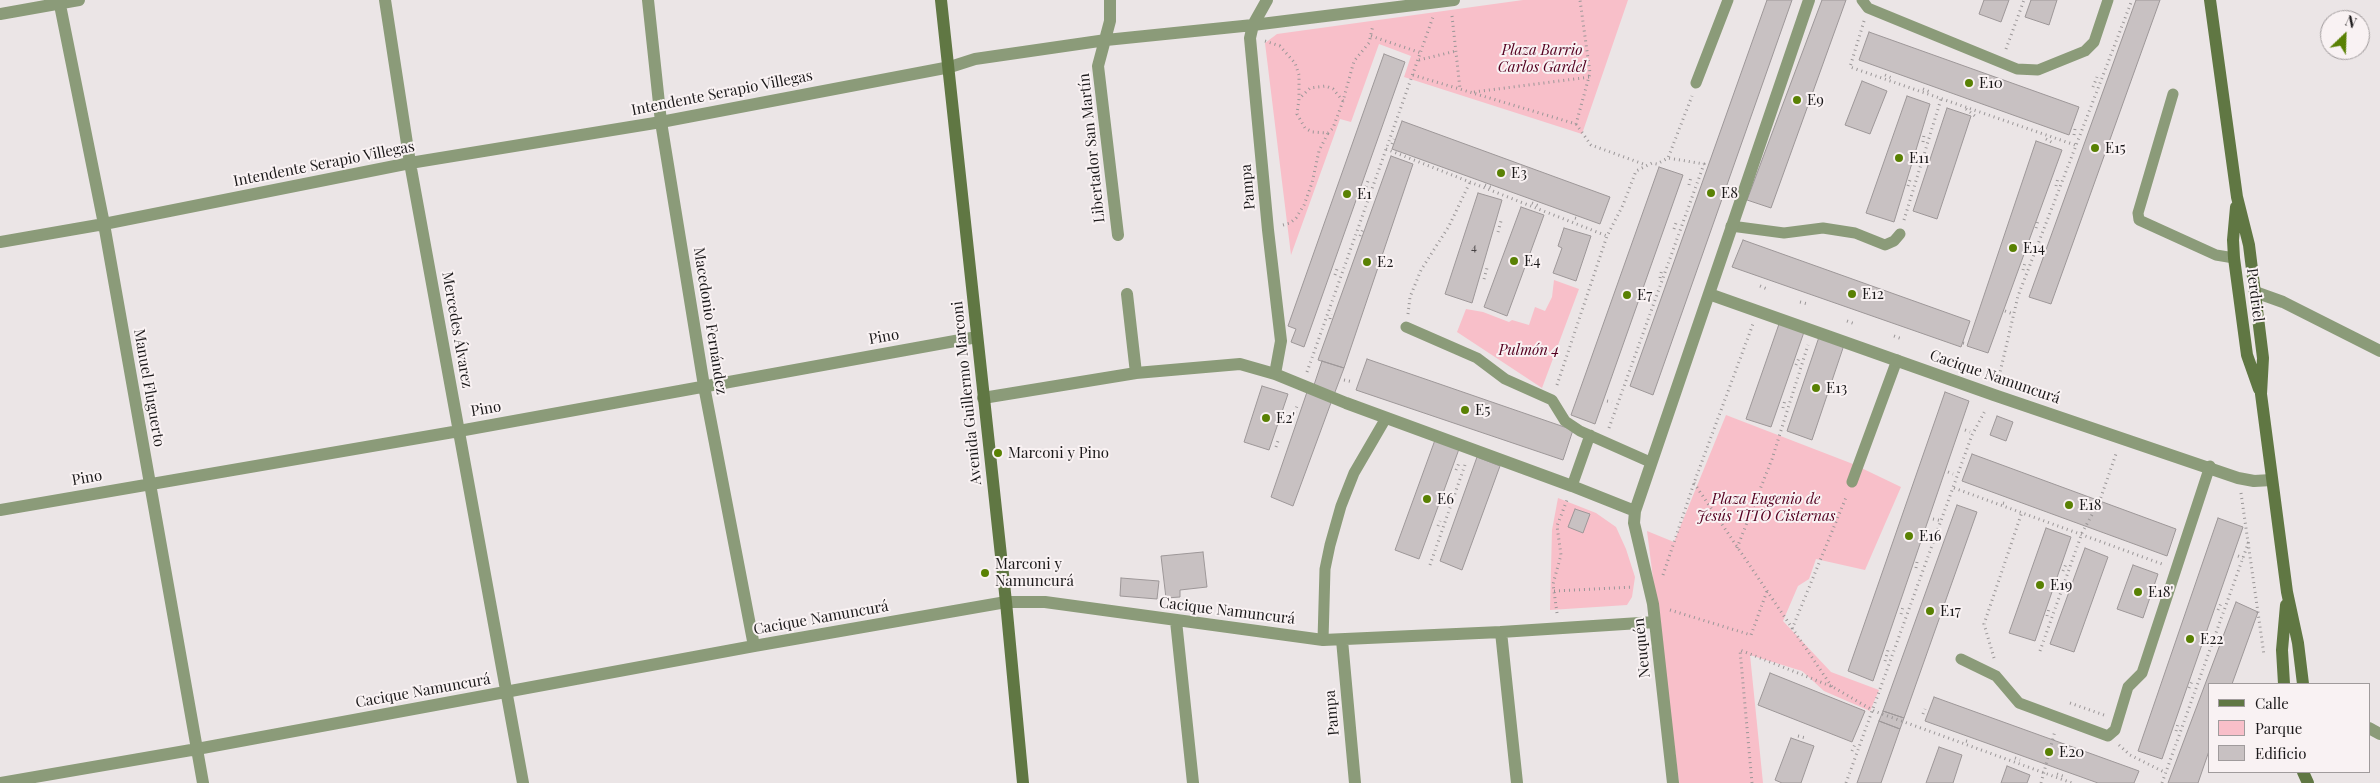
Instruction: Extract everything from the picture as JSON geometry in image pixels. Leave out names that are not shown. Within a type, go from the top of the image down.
[{"type":"main road","name":"Avenida Guillermo Marconi","points":[[941,0],[950,67],[976,337],[1006,602],[1023,783]]},
{"type":"main road","points":[[2210,0],[2237,197],[2249,246],[2263,358],[2261,394],[2287,592],[2298,643],[2303,683]]},
{"type":"main road","name":"Perdriel","points":[[2237,197],[2232,240],[2234,258],[2246,355],[2261,394]]},
{"type":"main road","points":[[2284,683],[2282,650],[2287,592]]},
{"type":"street","points":[[0,14],[59,2],[79,0]]},
{"type":"street","name":"Mercedes Álvarez","points":[[385,0],[410,163],[508,692],[523,783]]},
{"type":"street","name":"Macedonio Fernández","points":[[648,0],[661,122],[704,386],[754,646]]},
{"type":"street","name":"Libertador San Martín","points":[[1110,0],[1110,21],[1098,66],[1118,235]]},
{"type":"street","points":[[1252,31],[1267,0]]},
{"type":"street","name":"Intendente Serapio Villegas","points":[[0,242],[104,224],[410,163],[661,122],[950,67],[975,59],[1106,40],[1252,31],[1373,10],[1454,0]]},
{"type":"street","points":[[983,398],[1136,373],[1240,364],[1275,374],[1302,386],[1572,486],[1634,511],[1809,0]]},
{"type":"street","name":"Manuel Fluguerto","points":[[59,2],[104,224],[204,783]]},
{"type":"street","name":"Pampa","points":[[1252,31],[1268,230],[1281,341],[1275,374]]},
{"type":"street","points":[[2255,292],[2283,302],[2380,351]]},
{"type":"street","points":[[1127,294],[1136,373]]},
{"type":"street","name":"Cacique Namuncurá","points":[[1709,294],[2210,466],[2238,478],[2254,481],[2272,480]]},
{"type":"street","name":"Pino","points":[[0,510],[459,431],[976,337]]},
{"type":"street","name":"Neuquén","points":[[1634,511],[1634,523],[1653,604],[1673,783]]},
{"type":"street","name":"Cacique Namuncurá","points":[[0,783],[1006,602],[1045,602],[1324,640],[1501,632],[1559,626],[1655,622]]},
{"type":"street","points":[[1176,621],[1193,783]]},
{"type":"street","points":[[1501,632],[1517,783]]},
{"type":"street","name":"Pampa","points":[[1342,640],[1355,783]]},
{"type":"lane","points":[[1696,83],[1728,0]]},
{"type":"lane","points":[[1865,4],[2017,69],[2038,70],[2085,51],[2094,42],[2108,0]]},
{"type":"lane","points":[[2173,94],[2138,212],[2139,220],[2216,255],[2234,258]]},
{"type":"lane","points":[[1731,226],[1784,233],[1823,228],[1854,233],[1885,245],[1894,241],[1900,234]]},
{"type":"lane","points":[[1406,327],[1477,358],[1505,379],[1552,400],[1565,422],[1650,462]]},
{"type":"lane","points":[[1852,482],[1897,360]]},
{"type":"lane","points":[[1324,640],[1325,569],[1330,545],[1341,506],[1354,473],[1386,418]]},
{"type":"lane","points":[[1572,486],[1590,435]]},
{"type":"lane","points":[[1961,660],[1996,676],[2019,703],[2108,736],[2115,730],[2128,687],[2142,673],[2210,466]]},
{"type":"path","points":[[1576,124],[1590,77],[1580,0]]},
{"type":"path","points":[[2001,62],[2024,0]]},
{"type":"path","points":[[1437,1],[1456,51],[1460,90]]},
{"type":"path","points":[[1302,386],[1421,53],[1437,1]]},
{"type":"path","points":[[1865,4],[1850,68],[2075,145]]},
{"type":"path","points":[[1268,230],[1290,224],[1296,218],[1312,183],[1319,151],[1328,133],[1333,128],[1343,101],[1354,61],[1367,46],[1371,36],[1373,10]]},
{"type":"path","points":[[1252,31],[1280,46],[1295,63],[1299,76],[1299,99],[1296,114],[1305,128],[1312,132],[1328,133]]},
{"type":"path","points":[[1371,36],[1421,53]]},
{"type":"path","points":[[1418,61],[1456,51]]},
{"type":"path","points":[[1413,75],[1576,124],[1591,145],[1647,166]]},
{"type":"path","points":[[1885,75],[1894,79]]},
{"type":"path","points":[[1471,93],[1590,77]]},
{"type":"path","points":[[2093,87],[2097,77]]},
{"type":"path","points":[[1668,158],[1696,83]]},
{"type":"path","points":[[1299,99],[1310,88],[1326,86],[1333,89],[1343,101]]},
{"type":"path","points":[[1923,89],[1930,92]]},
{"type":"path","points":[[1399,94],[1404,96]]},
{"type":"path","points":[[1900,234],[1941,99]]},
{"type":"path","points":[[1962,106],[1975,116]]},
{"type":"path","points":[[2074,135],[2075,129]]},
{"type":"path","points":[[1923,142],[1924,136]]},
{"type":"path","points":[[1392,144],[1394,139]]},
{"type":"path","points":[[2046,140],[2053,143]]},
{"type":"path","points":[[1386,149],[1607,236]]},
{"type":"path","points":[[1552,400],[1607,236],[1623,205],[1636,171],[1668,158],[1704,164],[1604,441]]},
{"type":"path","points":[[1440,168],[1446,171]]},
{"type":"path","points":[[1689,185],[1690,177]]},
{"type":"path","points":[[2056,186],[2058,178]]},
{"type":"path","points":[[1908,186],[1910,180]]},
{"type":"path","points":[[1366,187],[1368,181]]},
{"type":"path","points":[[1406,327],[1410,297],[1421,270],[1449,226],[1470,182]]},
{"type":"path","points":[[1485,185],[1493,188]]},
{"type":"path","points":[[1532,203],[1539,206]]},
{"type":"path","points":[[1498,232],[1501,221]]},
{"type":"path","points":[[2036,228],[2038,221]]},
{"type":"path","points":[[1674,229],[1676,223]]},
{"type":"path","points":[[1360,236],[1363,229]]},
{"type":"path","points":[[2023,270],[2025,263]]},
{"type":"path","points":[[1484,279],[1487,268]]},
{"type":"path","points":[[1334,275],[1337,269]]},
{"type":"path","points":[[1660,278],[1662,269]]},
{"type":"path","points":[[1760,286],[1767,290]]},
{"type":"path","points":[[1800,302],[1808,304]]},
{"type":"path","points":[[1662,578],[1694,483],[1758,311]]},
{"type":"path","points":[[2005,311],[2013,314]]},
{"type":"path","points":[[1330,319],[1332,314]]},
{"type":"path","points":[[1645,321],[1647,316]]},
{"type":"path","points":[[1847,321],[1855,324]]},
{"type":"path","points":[[1737,548],[1772,459],[1813,330]]},
{"type":"path","points":[[1894,336],[1902,339]]},
{"type":"path","points":[[1630,365],[1633,356]]},
{"type":"path","points":[[1796,365],[1799,358]]},
{"type":"path","points":[[1344,380],[1353,382]]},
{"type":"path","points":[[1783,408],[1785,400]]},
{"type":"path","points":[[1608,401],[1612,402]]},
{"type":"path","points":[[1293,417],[1297,406]]},
{"type":"path","points":[[1965,430],[1970,432]]},
{"type":"path","points":[[2040,651],[2082,533],[2100,500],[2122,437]]},
{"type":"path","points":[[1276,446],[1279,438]]},
{"type":"path","points":[[1430,565],[1470,449]]},
{"type":"path","points":[[1456,470],[1459,463]]},
{"type":"path","points":[[1948,472],[1953,474]]},
{"type":"path","points":[[2238,478],[2249,541],[2264,656]]},
{"type":"path","points":[[1792,629],[1852,482]]},
{"type":"path","points":[[1694,483],[1833,687]]},
{"type":"path","points":[[1559,626],[1553,584],[1561,555],[1557,526],[1572,486]]},
{"type":"path","points":[[1954,488],[2082,533],[2176,570]]},
{"type":"path","points":[[1996,676],[1996,664],[1984,624],[2022,512]]},
{"type":"path","points":[[2047,521],[2049,516]]},
{"type":"path","points":[[1933,519],[1942,521]]},
{"type":"path","points":[[1438,526],[1440,521]]},
{"type":"path","points":[[2162,783],[2249,541]]},
{"type":"path","points":[[2238,556],[2243,558]]},
{"type":"path","points":[[1916,568],[1917,562]]},
{"type":"path","points":[[2063,571],[2066,564]]},
{"type":"path","points":[[1554,591],[1648,586]]},
{"type":"path","points":[[1653,604],[1751,635],[1766,591]]},
{"type":"path","points":[[2218,610],[2222,601]]},
{"type":"path","points":[[1901,614],[1903,607]]},
{"type":"path","points":[[2047,616],[2049,608]]},
{"type":"path","points":[[2205,643],[2207,636]]},
{"type":"path","points":[[1752,783],[1740,650],[1833,687],[1874,711],[2072,783]]},
{"type":"path","points":[[1885,661],[1888,650]]},
{"type":"path","points":[[2190,688],[2192,681]]},
{"type":"path","points":[[2066,702],[2118,720]]},
{"type":"path","points":[[1923,714],[1925,709]]},
{"type":"path","points":[[2176,731],[2178,724]]},
{"type":"path","points":[[1798,736],[1806,738]]},
{"type":"path","points":[[2108,736],[2130,755],[2166,773]]},
{"type":"path","points":[[2041,783],[2052,739]]},
{"type":"path","points":[[1852,751],[1856,742]]},
{"type":"path","points":[[2015,758],[2020,760]]},
{"type":"path","points":[[2057,774],[2066,777]]},
{"type":"green space","name":"Plaza Barrio Carlos Gardel","points":[[1523,0],[1628,0],[1582,134],[1404,77],[1411,56],[1379,44],[1351,122],[1340,119],[1291,255],[1265,43],[1277,34]]},
{"type":"green space","name":"Pulmón 4","points":[[1554,280],[1579,289],[1542,388],[1457,332],[1466,309],[1483,312],[1509,322],[1512,320],[1529,325],[1535,307],[1545,311],[1552,297]]},
{"type":"green space","name":"Plaza Eugenio de Jesús TITO Cisternas","points":[[1726,415],[1853,464],[1901,487],[1865,570],[1816,559],[1809,579],[1798,586],[1783,621],[1831,672],[1879,690],[1870,711],[1824,691],[1802,671],[1750,655],[1763,783],[1679,783],[1647,531],[1674,542]]},
{"type":"green space","points":[[1558,498],[1596,513],[1616,527],[1626,549],[1635,577],[1632,597],[1627,605],[1550,610],[1552,530]]},
{"type":"building","name":"E8","points":[[1767,0],[1792,0],[1653,395],[1630,386]]},
{"type":"building","name":"E9","points":[[1822,0],[1846,0],[1771,208],[1747,200]]},
{"type":"building","points":[[1984,0],[2009,0],[2001,22],[1979,14]]},
{"type":"building","points":[[2031,0],[2057,0],[2049,25],[2025,17]]},
{"type":"building","name":"E15","points":[[2136,0],[2160,0],[2051,304],[2029,297]]},
{"type":"building","name":"E10","points":[[1869,32],[2079,107],[2069,135],[1859,60]]},
{"type":"building","name":"E1","points":[[1384,54],[1405,62],[1304,347],[1291,342],[1296,329],[1288,326]]},
{"type":"building","points":[[1862,81],[1887,91],[1870,134],[1845,125]]},
{"type":"building","name":"E11","points":[[1907,96],[1930,104],[1894,222],[1866,213]]},
{"type":"building","name":"E11","points":[[1947,108],[1971,116],[1937,219],[1913,211]]},
{"type":"building","name":"E3","points":[[1402,121],[1610,197],[1600,224],[1392,149]]},
{"type":"building","name":"E14","points":[[2036,141],[2062,150],[1988,353],[1967,346]]},
{"type":"building","name":"E2","points":[[1391,156],[1413,164],[1344,368],[1318,360]]},
{"type":"building","name":"E7","points":[[1659,167],[1683,175],[1595,424],[1571,415]]},
{"type":"building","points":[[1478,193],[1502,200],[1472,303],[1445,294]]},
{"type":"building","name":"E4","points":[[1521,207],[1544,215],[1507,316],[1484,307]]},
{"type":"building","points":[[1564,228],[1591,236],[1576,281],[1553,273],[1562,248],[1558,246]]},
{"type":"building","name":"E12","points":[[1743,240],[1970,321],[1961,347],[1732,267]]},
{"type":"building","name":"E13","points":[[1779,324],[1804,332],[1771,427],[1746,419]]},
{"type":"building","name":"E13","points":[[1819,337],[1844,345],[1812,440],[1787,431]]},
{"type":"building","name":"E5","points":[[1367,359],[1573,430],[1563,460],[1356,390]]},
{"type":"building","points":[[1322,361],[1344,368],[1332,400],[1314,385]]},
{"type":"building","name":"E2'","points":[[1262,386],[1288,394],[1269,450],[1244,442]]},
{"type":"building","points":[[1307,392],[1332,400],[1293,506],[1271,497]]},
{"type":"building","name":"E16","points":[[1945,392],[1969,401],[1873,681],[1848,671]]},
{"type":"building","points":[[1997,416],[2013,422],[2006,441],[1990,435]]},
{"type":"building","name":"E6","points":[[1435,440],[1459,449],[1419,559],[1395,550]]},
{"type":"building","name":"E18","points":[[1972,454],[2176,529],[2167,556],[1962,481]]},
{"type":"building","name":"E6","points":[[1477,457],[1500,466],[1462,570],[1440,561]]},
{"type":"building","name":"E17","points":[[1957,505],[1977,512],[1904,718],[1883,711]]},
{"type":"building","points":[[1575,509],[1590,514],[1583,533],[1568,527]]},
{"type":"building","name":"E22","points":[[2218,518],[2243,527],[2162,759],[2138,751]]},
{"type":"building","name":"E19","points":[[2046,528],[2071,537],[2035,641],[2009,633]]},
{"type":"building","name":"E19","points":[[2085,548],[2108,557],[2074,652],[2050,644]]},
{"type":"building","points":[[1203,552],[1207,587],[1180,590],[1180,597],[1166,598],[1161,556]]},
{"type":"building","name":"E18'","points":[[2133,565],[2158,574],[2143,618],[2117,609]]},
{"type":"building","points":[[1121,578],[1159,581],[1157,599],[1120,596]]},
{"type":"building","points":[[2236,602],[2258,612],[2232,683],[2208,683],[2208,754],[2198,783],[2168,783]]},
{"type":"building","points":[[1770,673],[1865,711],[1852,742],[1758,705]]},
{"type":"building","name":"E20","points":[[1934,697],[2139,771],[2134,783],[2098,783],[1925,721]]},
{"type":"building","points":[[1883,711],[1904,718],[1900,729],[1879,721]]},
{"type":"building","points":[[1879,721],[1900,729],[1881,783],[1857,783]]},
{"type":"building","points":[[1791,738],[1814,746],[1801,783],[1782,783],[1775,780]]},
{"type":"building","points":[[1939,747],[1962,755],[1953,783],[1926,783]]},
{"type":"building","points":[[2007,766],[2030,775],[2027,783],[2001,783]]},
{"type":"place","name":"E10","points":[[1969,83]]},
{"type":"place","name":"E9","points":[[1797,100]]},
{"type":"place","name":"E15","points":[[2095,148]]},
{"type":"place","name":"E11","points":[[1899,158]]},
{"type":"place","name":"E3","points":[[1501,173]]},
{"type":"place","name":"E8","points":[[1711,193]]},
{"type":"place","name":"E1","points":[[1347,194]]},
{"type":"place","name":"E14","points":[[2013,248]]},
{"type":"place","name":"E4","points":[[1514,261]]},
{"type":"place","name":"E2","points":[[1367,262]]},
{"type":"place","name":"E12","points":[[1852,294]]},
{"type":"place","name":"E7","points":[[1627,295]]},
{"type":"place","name":"E13","points":[[1816,388]]},
{"type":"place","name":"E5","points":[[1465,410]]},
{"type":"place","name":"E2'","points":[[1266,418]]},
{"type":"place","name":"Marconi y Pino","points":[[998,453]]},
{"type":"place","name":"E6","points":[[1427,499]]},
{"type":"place","name":"E18","points":[[2069,505]]},
{"type":"place","name":"E16","points":[[1909,536]]},
{"type":"place","name":"Marconi y Namuncurá","points":[[985,573]]},
{"type":"place","name":"E19","points":[[2040,585]]},
{"type":"place","name":"E18'","points":[[2138,592]]},
{"type":"place","name":"E17","points":[[1930,611]]},
{"type":"place","name":"E22","points":[[2190,639]]},
{"type":"place","name":"E20","points":[[2049,752]]}]
